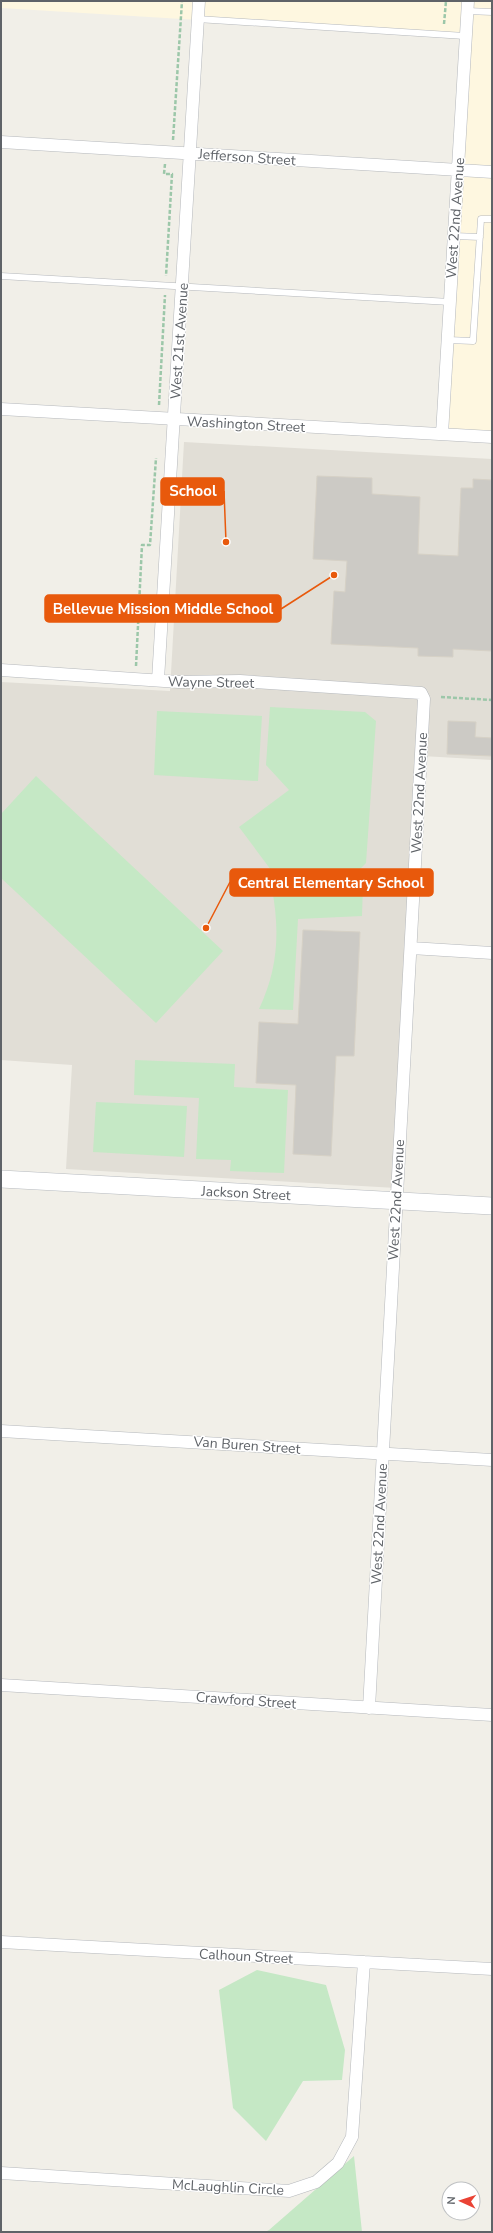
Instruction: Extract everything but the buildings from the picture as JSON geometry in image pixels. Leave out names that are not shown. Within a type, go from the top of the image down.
[{"type":"street","name":"West 21st Avenue","points":[[158,680],[198,1]]},
{"type":"street","name":"West 22nd Avenue","points":[[442,434],[467,6]]},
{"type":"street","name":"Jefferson Street","points":[[1,142],[492,172]]},
{"type":"street","name":"Washington Street","points":[[1,409],[492,437]]},
{"type":"street","name":"Wayne Street","points":[[1,670],[135,679],[240,681],[421,693]]},
{"type":"street","name":"West 22nd Avenue","points":[[369,1708],[424,707],[424,699],[421,693]]},
{"type":"street","points":[[411,948],[492,953]]},
{"type":"street","name":"Jackson Street","points":[[1,1179],[492,1206]]},
{"type":"street","name":"Van Buren Street","points":[[1,1431],[182,1440],[383,1455],[492,1460]]},
{"type":"street","name":"Crawford Street","points":[[1,1684],[492,1715]]},
{"type":"street","name":"Calhoun Street","points":[[1,1942],[492,1969]]},
{"type":"street","name":"McLaughlin Circle","points":[[1,2173],[289,2192],[316,2182],[338,2163],[352,2138],[364,1962]]},
{"type":"lane","points":[[467,6],[492,12]]},
{"type":"lane","points":[[197,19],[465,36]]},
{"type":"lane","points":[[448,340],[473,341],[481,218],[492,219]]},
{"type":"lane","points":[[454,236],[480,236]]},
{"type":"lane","points":[[1,276],[450,302]]},
{"type":"path","points":[[158,419],[172,174],[164,174],[165,152],[166,140],[173,140],[182,1]]},
{"type":"path","points":[[443,35],[446,1]]},
{"type":"path","points":[[135,679],[142,545],[150,545],[157,450]]},
{"type":"path","points":[[441,696],[492,700]]},
{"type":"shaded area","points":[[1,1],[492,1],[492,438],[442,434],[465,36],[1,8]]},
{"type":"shaded area","points":[[184,442],[492,459],[492,760],[422,756],[396,1188],[66,1169],[72,1065],[1,1060],[1,682],[170,691]]},
{"type":"green space","points":[[270,707],[365,712],[376,721],[366,863],[355,874],[274,874],[239,827],[289,790],[266,765]]},
{"type":"green space","points":[[157,711],[262,716],[258,781],[154,775]]},
{"type":"green space","points":[[36,776],[223,951],[156,1023],[1,878],[1,814]]},
{"type":"green space","points":[[363,883],[362,916],[298,919],[293,1010],[259,1009],[270,979],[276,950],[276,920],[272,889]]},
{"type":"green space","points":[[135,1060],[235,1064],[234,1087],[288,1090],[284,1173],[230,1171],[231,1160],[196,1159],[199,1098],[134,1095]]},
{"type":"green space","points":[[96,1102],[187,1106],[184,1157],[93,1152]]},
{"type":"green space","points":[[257,1970],[326,1985],[345,2050],[342,2080],[303,2081],[266,2141],[233,2108],[219,1990]]},
{"type":"green space","points":[[354,2156],[362,2232],[265,2232],[269,2230]]},
{"type":"place","name":"School","points":[[226,542]]},
{"type":"place","name":"Bellevue Mission Middle School","points":[[334,575]]},
{"type":"place","name":"Central Elementary School","points":[[206,928]]}]
